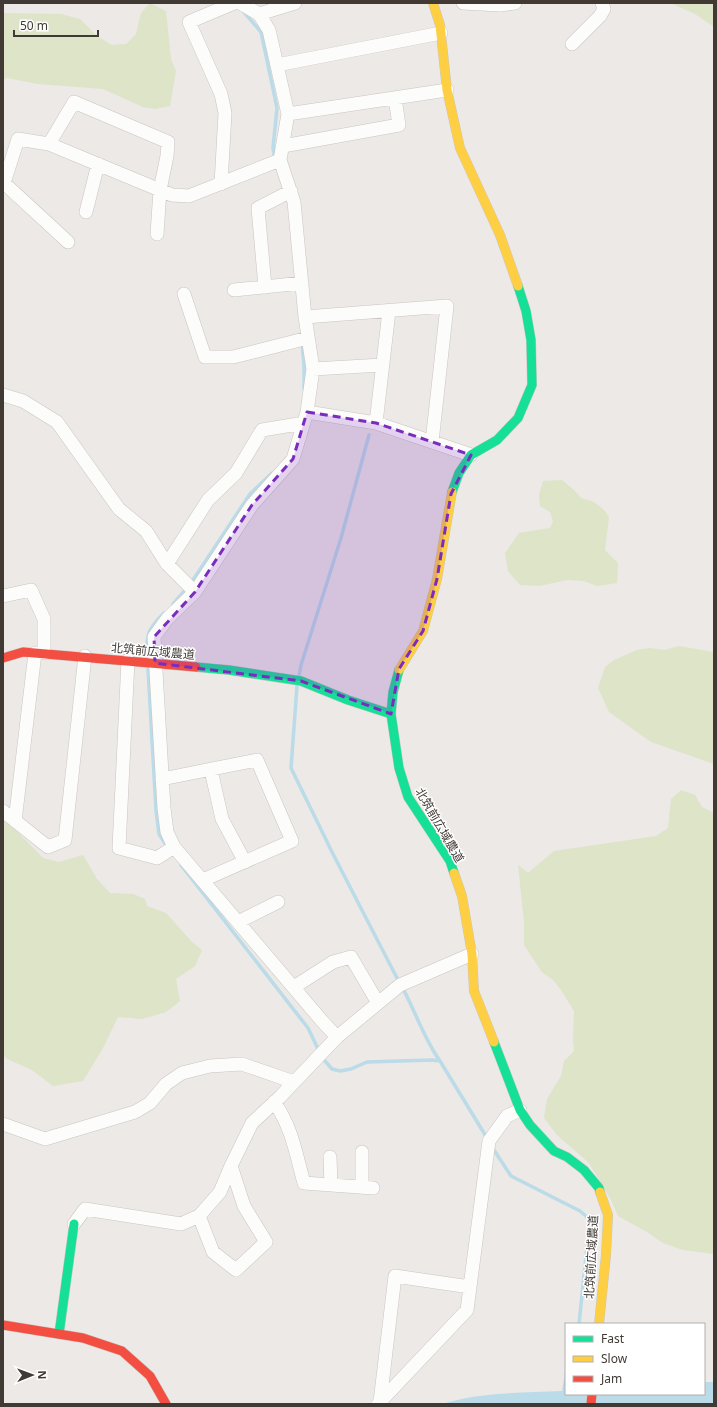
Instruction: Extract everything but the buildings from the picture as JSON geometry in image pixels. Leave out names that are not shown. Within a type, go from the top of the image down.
[{"type":"street","points":[[221,184],[225,113],[221,94],[189,22],[234,3]]},
{"type":"street","points":[[240,3],[258,14],[269,30],[288,114],[280,160],[294,202],[305,317],[313,369],[305,417],[293,459],[252,505],[195,592],[167,619],[154,637],[164,808],[168,832],[174,847],[337,1037]]},
{"type":"street","points":[[258,14],[294,3]]},
{"type":"street","points":[[391,714],[393,692],[399,669],[423,631],[435,587],[451,494],[459,473],[471,456],[497,440],[518,418],[532,385],[531,340],[526,311],[500,235],[460,148],[447,90],[440,25],[433,3]]},
{"type":"street","points":[[463,3],[500,5],[515,3]]},
{"type":"street","points":[[572,44],[600,16],[604,9],[602,3]]},
{"type":"street","points":[[277,65],[441,33]]},
{"type":"street","points":[[288,114],[447,90]]},
{"type":"street","points":[[283,146],[399,125],[395,98]]},
{"type":"street","points":[[49,144],[74,102],[168,142],[168,156],[160,190],[157,234]]},
{"type":"street","points":[[68,242],[3,183],[7,163],[18,139],[49,144],[172,195],[189,196],[280,160]]},
{"type":"street","points":[[86,212],[98,164]]},
{"type":"street","points":[[265,287],[258,208],[291,191]]},
{"type":"street","points":[[234,290],[302,283]]},
{"type":"street","points":[[184,294],[205,357],[232,357],[308,338]]},
{"type":"street","points":[[305,317],[447,306],[432,442]]},
{"type":"street","points":[[376,423],[389,311]]},
{"type":"street","points":[[313,369],[382,365]]},
{"type":"street","points":[[3,395],[23,401],[57,422],[119,510],[146,531],[167,564],[195,592]]},
{"type":"street","points":[[167,564],[208,500],[236,473],[262,430],[305,417],[376,423],[471,456]]},
{"type":"street","points":[[3,596],[31,590],[44,619],[15,820]]},
{"type":"street","name":"北筑前広域農道","points":[[3,658],[23,652],[85,656],[229,670],[301,681],[348,700],[391,714],[398,768],[408,797],[450,861],[462,896],[472,954],[474,991],[520,1110],[530,1125],[554,1151],[567,1157],[584,1170],[599,1188],[608,1215],[606,1254],[599,1323]]},
{"type":"street","points":[[3,811],[48,847],[65,840],[85,656]]},
{"type":"street","points":[[128,660],[119,848],[157,858],[174,847]]},
{"type":"street","points":[[162,779],[257,760],[292,841],[203,880]]},
{"type":"street","points":[[210,770],[222,819],[244,862]]},
{"type":"street","points":[[238,922],[278,902]]},
{"type":"street","points":[[59,1334],[74,1224],[85,1209],[181,1224],[199,1216],[220,1192],[252,1123],[337,1037],[400,985],[472,954]]},
{"type":"street","points":[[294,987],[333,962],[350,957],[378,1003]]},
{"type":"street","points":[[3,1124],[45,1139],[135,1112],[150,1102],[166,1084],[182,1073],[210,1066],[242,1064],[294,1082]]},
{"type":"street","points":[[274,1102],[283,1115],[291,1133],[304,1183],[367,1188],[362,1152]]},
{"type":"street","points":[[379,1403],[467,1310],[489,1141],[507,1116],[520,1110]]},
{"type":"street","points":[[330,1157],[331,1185]]},
{"type":"street","points":[[199,1216],[213,1252],[236,1270],[266,1242],[244,1206],[231,1166]]},
{"type":"street","points":[[379,1403],[395,1276],[470,1287]]},
{"type":"street","points":[[3,1325],[83,1338],[122,1351],[150,1376],[166,1404]]},
{"type":"highlighted area","points":[[307,412],[376,423],[471,455],[451,494],[437,579],[423,631],[399,669],[391,714],[301,681],[155,663],[154,637],[195,592],[252,505],[293,459]]},
{"type":"green space","points":[[150,3],[166,11],[171,59],[176,71],[170,106],[155,109],[143,107],[103,89],[38,84],[7,78],[3,80],[3,13],[61,14],[80,19],[97,36],[112,45],[126,44],[136,34],[141,13]]},
{"type":"green space","points":[[670,3],[714,3],[714,27],[695,14]]},
{"type":"green space","points":[[562,480],[581,498],[594,502],[604,510],[609,517],[605,550],[618,563],[617,583],[598,586],[583,581],[567,580],[539,586],[520,585],[508,571],[505,553],[519,533],[550,528],[553,521],[550,512],[540,506],[539,495],[543,481]]},
{"type":"green space","points":[[679,646],[713,652],[714,654],[714,764],[651,742],[609,712],[598,688],[605,667],[614,660],[637,650],[650,648],[665,650]]},
{"type":"green space","points":[[681,790],[695,795],[702,807],[714,813],[714,1254],[683,1250],[663,1243],[647,1232],[618,1216],[611,1200],[589,1163],[557,1135],[544,1118],[547,1099],[561,1076],[564,1061],[574,1051],[574,1011],[561,990],[553,980],[542,972],[524,945],[524,922],[518,865],[528,873],[554,851],[656,836],[668,828],[671,799]]},
{"type":"green space","points":[[3,817],[43,858],[59,862],[83,855],[97,879],[110,893],[133,894],[145,899],[147,906],[166,913],[192,942],[202,950],[195,966],[176,979],[180,1001],[166,1012],[142,1019],[118,1017],[103,1048],[83,1081],[53,1086],[32,1070],[7,1059],[3,1055]]},
{"type":"water","points":[[565,1372],[565,1395],[705,1395],[705,1382],[714,1382],[714,1404],[442,1404],[486,1395],[562,1391]]},
{"type":"waterway","points":[[243,11],[261,32],[277,108],[273,148],[275,160]]},
{"type":"waterway","points":[[302,343],[304,389]]},
{"type":"waterway","points":[[299,676],[301,665],[341,538],[369,435]]},
{"type":"waterway","points":[[191,583],[250,494],[272,473]]},
{"type":"waterway","points":[[173,604],[187,588]]},
{"type":"waterway","points":[[147,657],[149,632],[154,623],[164,613]]},
{"type":"waterway","points":[[148,669],[156,810],[159,834],[168,848]]},
{"type":"waterway","points":[[297,686],[291,768],[333,854],[404,990],[428,1041],[440,1061]]},
{"type":"waterway","points":[[181,865],[308,1028],[319,1051]]},
{"type":"waterway","points":[[322,1056],[332,1069],[340,1071],[351,1069],[367,1062],[440,1061],[487,1138]]},
{"type":"waterway","points":[[492,1147],[511,1176],[580,1211],[588,1218],[589,1228],[579,1323]]},
{"type":"traffic: fast","points":[[452,492],[459,473],[471,455],[497,440],[518,418],[532,385],[531,340],[526,311],[518,286]]},
{"type":"traffic: fast","points":[[196,667],[229,670],[301,681],[348,700],[391,714]]},
{"type":"traffic: fast","points":[[399,670],[393,692],[391,714],[399,768],[408,797],[450,861],[454,873]]},
{"type":"traffic: fast","points":[[494,1042],[520,1110],[530,1125],[554,1151],[567,1157],[584,1170],[599,1188],[600,1192]]},
{"type":"traffic: fast","points":[[59,1334],[74,1224]]},
{"type":"traffic: slow","points":[[433,3],[440,25],[447,90],[460,148],[500,235],[518,286]]},
{"type":"traffic: slow","points":[[399,670],[423,631],[437,579],[452,492]]},
{"type":"traffic: slow","points":[[454,873],[462,896],[472,954],[474,991],[494,1042]]},
{"type":"traffic: slow","points":[[599,1323],[606,1255],[608,1215],[600,1192]]},
{"type":"traffic: jam","points":[[3,658],[23,652],[196,667]]},
{"type":"traffic: jam","points":[[3,1325],[83,1338],[122,1351],[150,1376],[166,1404]]},
{"type":"traffic: jam","points":[[591,1404],[592,1395]]}]
